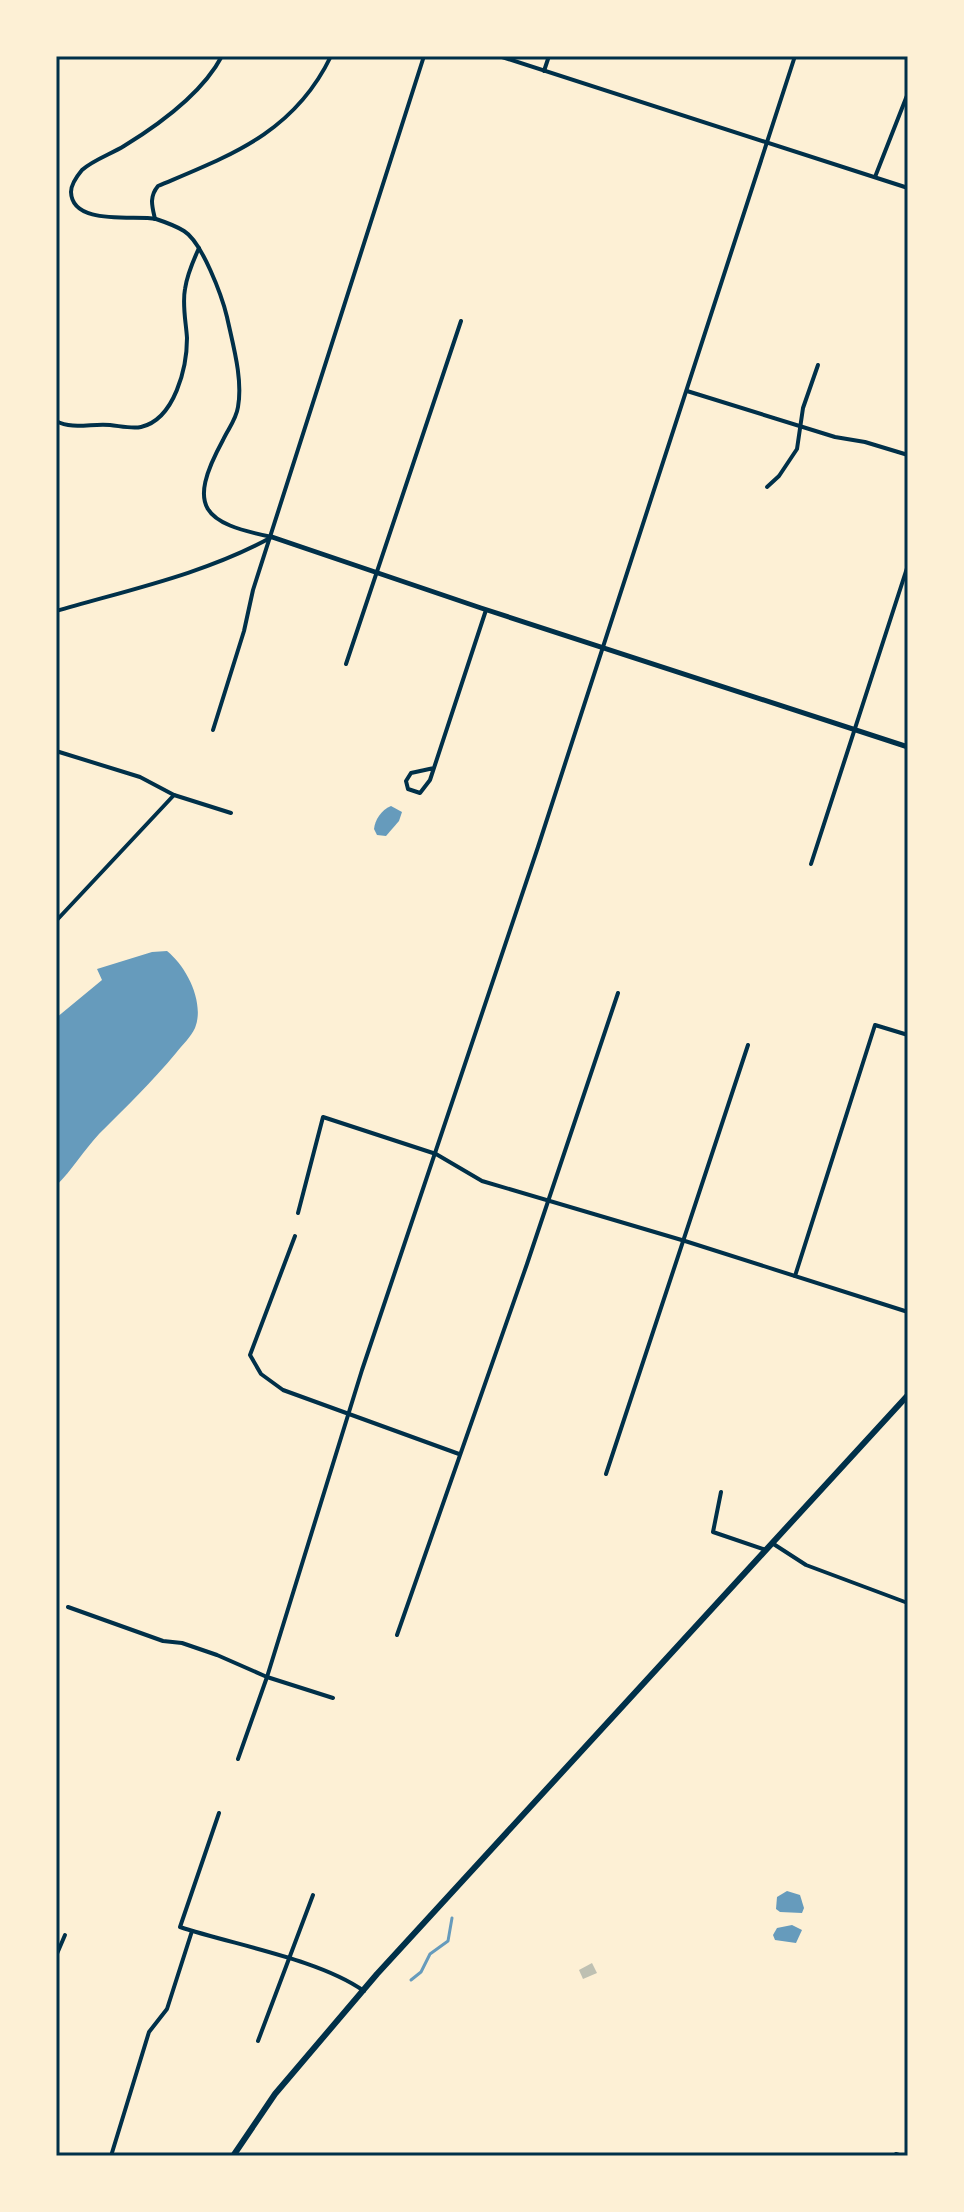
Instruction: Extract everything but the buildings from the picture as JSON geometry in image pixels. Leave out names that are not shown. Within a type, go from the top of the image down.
[{"type":"main road","points":[[233,2156],[275,2094],[364,1991],[908,1395]]},
{"type":"street","points":[[222,56],[194,92],[145,132],[84,169],[72,186],[75,202],[89,214],[155,219],[187,232],[199,248],[224,307],[234,352],[239,397],[236,415],[208,475],[204,500],[210,513],[230,528],[272,537],[908,747]]},
{"type":"street","points":[[155,219],[151,203],[158,186],[228,157],[273,129],[307,94],[331,56]]},
{"type":"street","points":[[213,730],[244,631],[253,590],[424,56]]},
{"type":"street","points":[[499,56],[908,188]]},
{"type":"street","points":[[544,71],[549,56]]},
{"type":"street","points":[[238,1759],[795,56]]},
{"type":"street","points":[[875,177],[908,93]]},
{"type":"street","points":[[56,421],[72,427],[96,424],[139,428],[162,413],[183,370],[187,343],[184,290],[199,248]]},
{"type":"street","points":[[346,664],[461,321]]},
{"type":"street","points":[[767,487],[779,476],[797,449],[799,425],[818,365]]},
{"type":"street","points":[[687,391],[908,455]]},
{"type":"street","points":[[56,611],[193,571],[243,553],[272,537]]},
{"type":"street","points":[[811,864],[908,565]]},
{"type":"street","points":[[434,768],[411,773],[406,781],[408,789],[417,794],[424,791],[434,768],[486,610]]},
{"type":"street","points":[[56,751],[140,777],[174,795],[231,813]]},
{"type":"street","points":[[56,921],[174,795]]},
{"type":"street","points":[[397,1635],[618,993]]},
{"type":"street","points":[[795,1276],[875,1025],[908,1035]]},
{"type":"street","points":[[606,1474],[748,1045]]},
{"type":"street","points":[[298,1213],[323,1117],[436,1154],[482,1181],[908,1312]]},
{"type":"street","points":[[295,1236],[250,1355],[261,1374],[283,1390],[459,1454]]},
{"type":"street","points":[[721,1492],[713,1532],[766,1550]]},
{"type":"street","points":[[772,1543],[806,1565],[905,1602]]},
{"type":"street","points":[[68,1607],[163,1641],[182,1643],[217,1655],[267,1677],[333,1698]]},
{"type":"street","points":[[219,1813],[180,1927],[290,1959],[351,1982],[364,1991]]},
{"type":"street","points":[[258,2041],[313,1895]]},
{"type":"street","points":[[111,2156],[149,2032],[167,2009],[192,1931]]},
{"type":"street","points":[[56,1956],[65,1935]]},
{"type":"water","points":[[391,806],[402,812],[399,821],[386,836],[377,835],[374,829],[377,819]]},
{"type":"water","points":[[167,951],[181,966],[196,997],[195,1028],[167,1064],[99,1134],[56,1186],[56,1018],[102,980],[97,969],[152,952]]},
{"type":"water","points":[[787,1891],[800,1895],[804,1908],[802,1913],[776,1909],[777,1897]]},
{"type":"water","points":[[792,1925],[802,1930],[796,1943],[775,1940],[773,1935],[777,1928]]},
{"type":"waterway","points":[[411,1980],[421,1972],[430,1954],[448,1941],[452,1918]]}]
